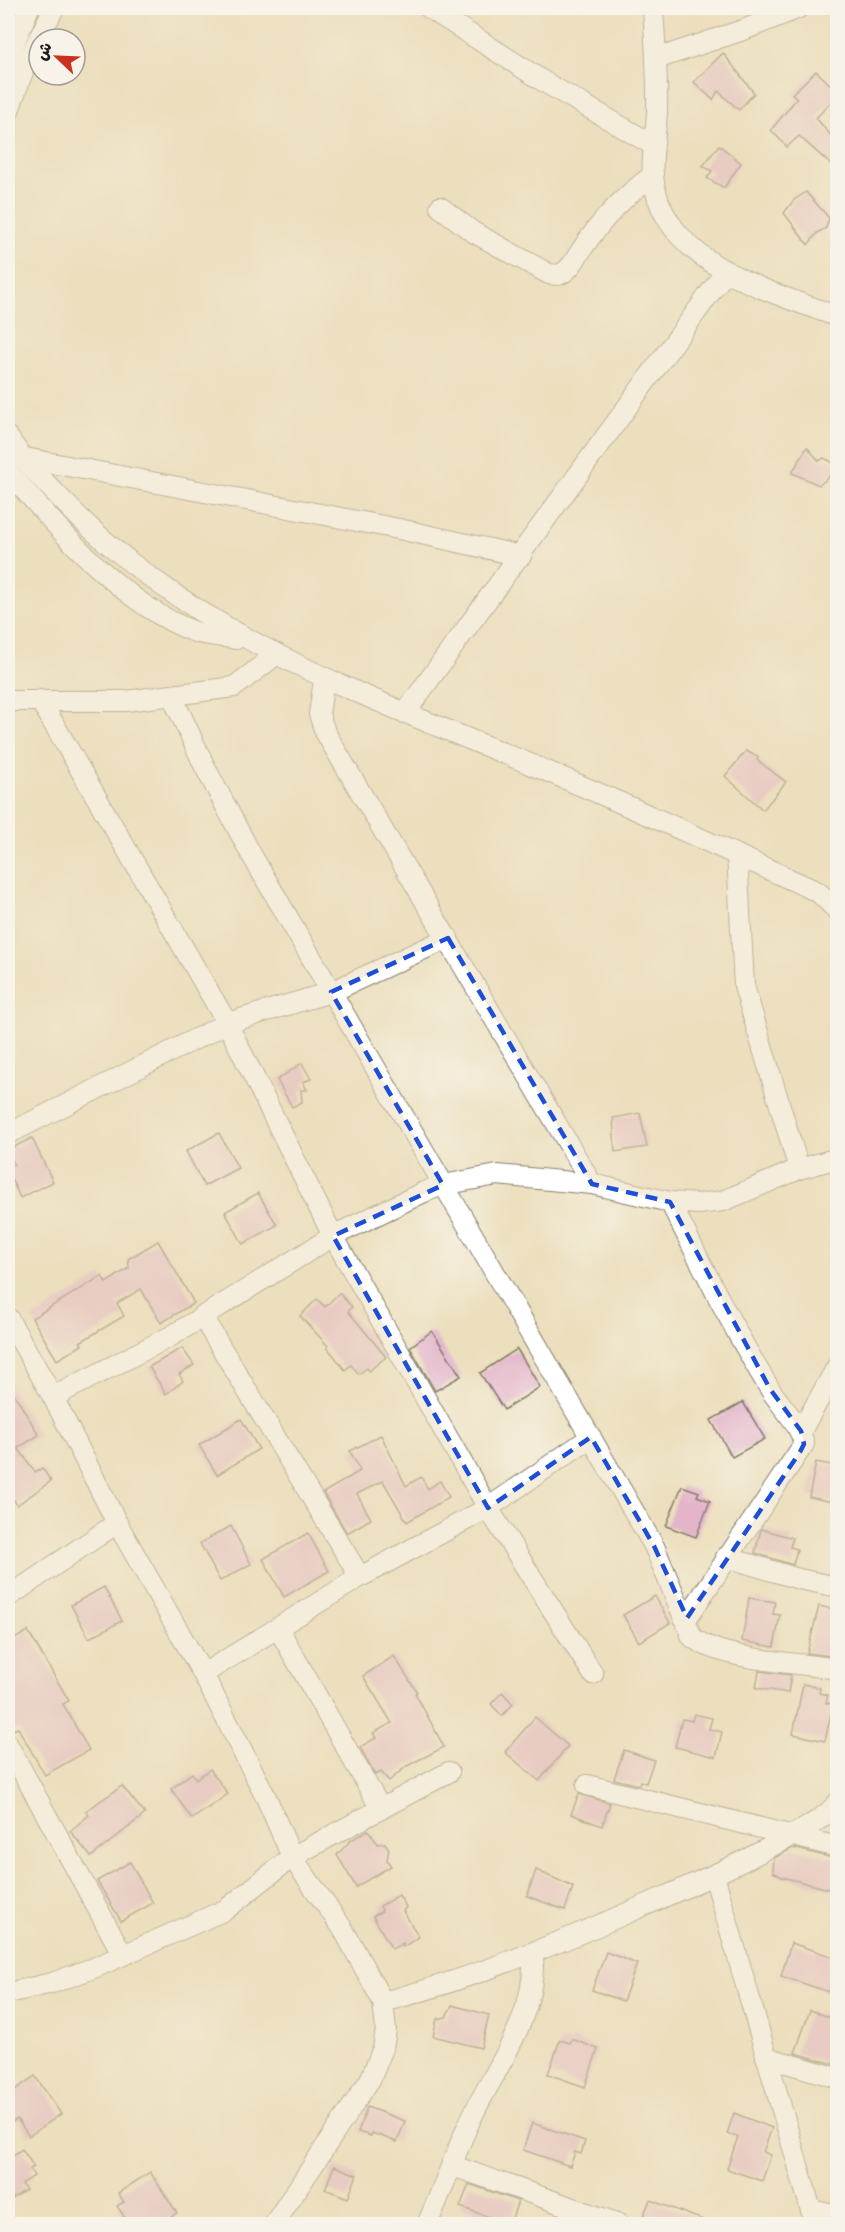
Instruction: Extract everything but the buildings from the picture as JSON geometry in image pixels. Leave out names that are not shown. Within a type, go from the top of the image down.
[{"type":"street","points":[[8,58],[29,8]]},
{"type":"street","points":[[8,113],[25,66],[54,8]]},
{"type":"street","points":[[429,8],[546,83],[654,145]]},
{"type":"street","points":[[653,8],[657,114],[653,175],[665,219],[694,250],[726,271],[837,317]]},
{"type":"street","points":[[656,59],[746,29],[799,8]]},
{"type":"street","points":[[440,207],[473,232],[549,274],[558,275],[568,269],[601,221],[620,201],[653,175]]},
{"type":"street","points":[[405,712],[521,556],[616,420],[726,271]]},
{"type":"street","points":[[8,436],[14,464],[87,527],[159,586],[248,640],[324,680],[605,795],[818,892],[837,911]]},
{"type":"street","points":[[14,464],[399,529],[521,556]]},
{"type":"street","points":[[8,700],[126,701],[234,687],[277,654]]},
{"type":"street","points":[[324,680],[319,714],[325,732],[592,1184]]},
{"type":"street","points":[[172,696],[204,767],[331,992],[654,1546],[687,1618],[687,1627],[692,1637],[701,1644],[722,1652],[837,1669]]},
{"type":"street","points":[[40,700],[227,1023],[333,1236],[488,1508],[593,1674]]},
{"type":"street","points":[[737,855],[744,986],[799,1169]]},
{"type":"street","points":[[818,892],[837,892]]},
{"type":"street","points":[[8,1134],[227,1023],[331,992],[448,938]]},
{"type":"street","points":[[53,1397],[173,1335],[333,1236],[443,1185],[497,1175],[592,1184],[670,1202],[699,1204],[723,1201],[799,1169],[837,1158]]},
{"type":"street","points":[[670,1202],[711,1284],[770,1389],[801,1431],[804,1444],[687,1618]]},
{"type":"street","points":[[202,1316],[360,1578]]},
{"type":"street","points":[[8,1318],[53,1397],[117,1523],[203,1674],[265,1795],[291,1857],[343,1929],[382,2002],[386,2030],[383,2048],[371,2078],[274,2224]]},
{"type":"street","points":[[801,1431],[837,1365]]},
{"type":"street","points":[[203,1674],[360,1578],[488,1508],[591,1437]]},
{"type":"street","points":[[8,1597],[117,1523]]},
{"type":"street","points":[[726,1557],[799,1579],[837,1587]]},
{"type":"street","points":[[278,1628],[381,1809]]},
{"type":"street","points":[[8,1744],[123,1955]]},
{"type":"street","points":[[8,1993],[52,1983],[123,1955],[225,1910],[291,1857],[449,1772]]},
{"type":"street","points":[[587,1785],[837,1847]]},
{"type":"street","points":[[382,2002],[464,1980],[533,1955],[714,1875],[792,1835],[822,1816],[837,1802]]},
{"type":"street","points":[[714,1875],[813,2217],[837,2216]]},
{"type":"street","points":[[427,2224],[453,2166],[465,2132],[525,2015],[534,1972],[533,1955]]},
{"type":"street","points":[[766,2057],[837,2078]]},
{"type":"street","points":[[453,2166],[619,2224]]},
{"type":"highlighted area","points":[[448,938],[592,1184],[670,1202],[770,1389],[801,1431],[804,1444],[800,1452],[687,1618],[654,1546],[591,1437],[488,1508],[333,1236],[443,1185],[331,992]]}]
